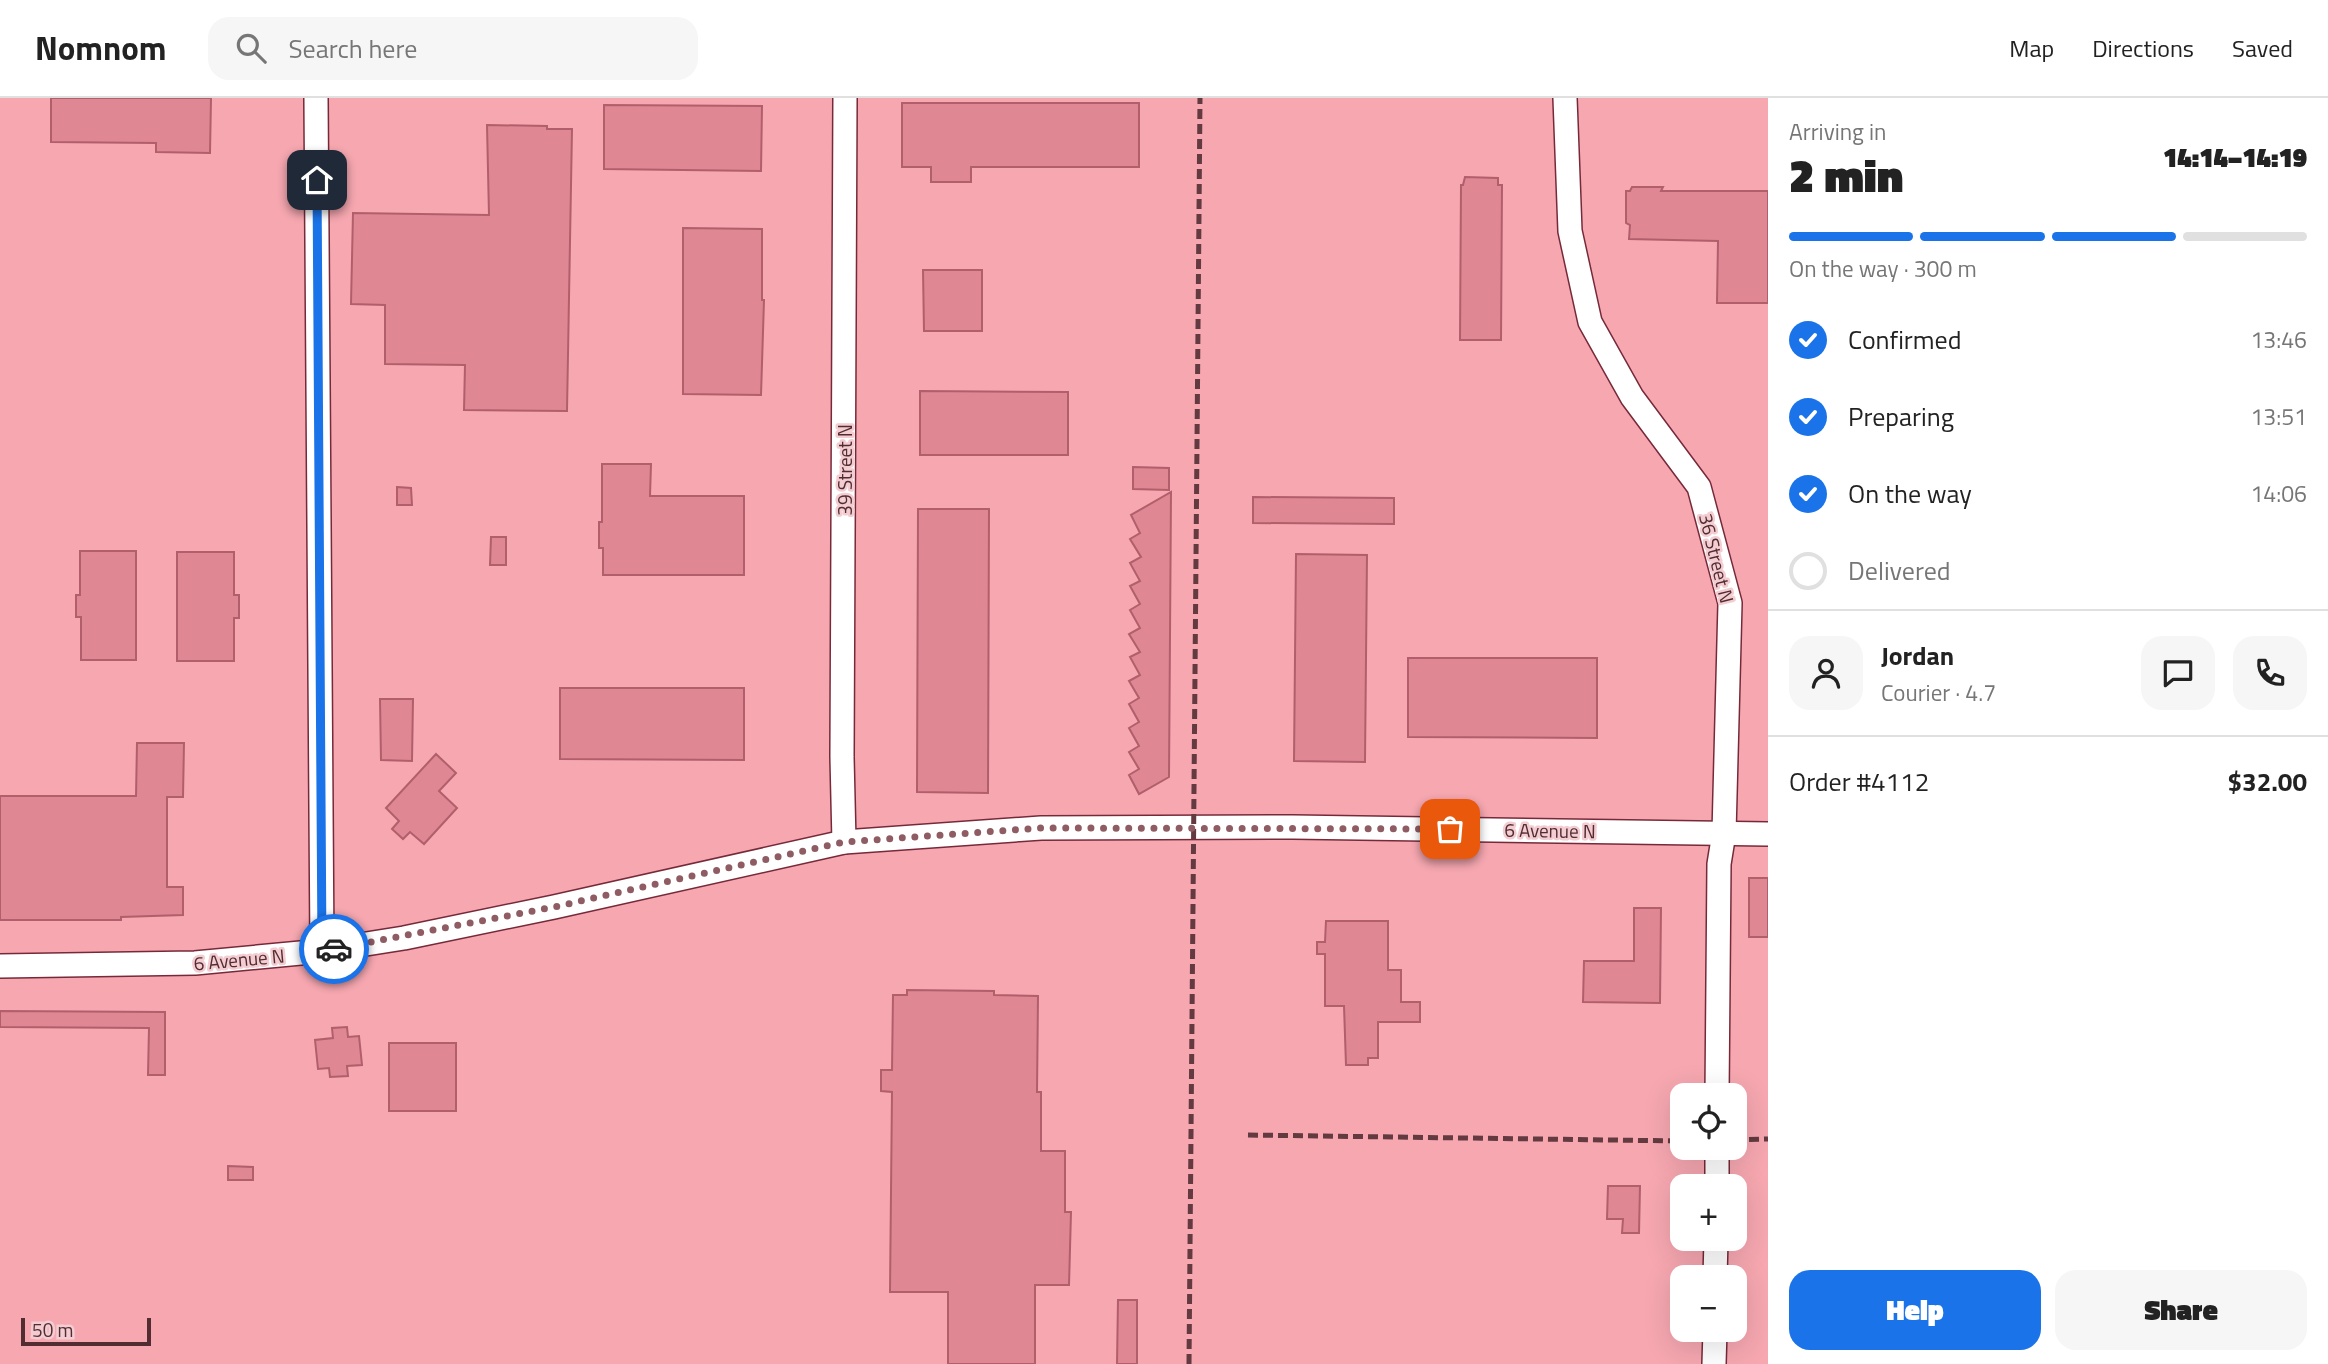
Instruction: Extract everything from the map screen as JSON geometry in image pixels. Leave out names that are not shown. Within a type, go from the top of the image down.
[{"type":"street","points":[[316,98],[322,951]]},
{"type":"street","name":"39 Street N","points":[[844,842],[842,757],[845,98]]},
{"type":"street","name":"36 Street N","points":[[1565,98],[1570,231],[1590,322],[1632,397],[1699,487],[1730,603],[1724,833],[1719,864],[1717,1083]]},
{"type":"street","name":"6 Avenue N","points":[[0,965],[195,963],[322,951],[554,907],[844,842],[1055,828],[1321,828],[1768,834]]},
{"type":"street","points":[[1714,1364],[1715,1342]]},
{"type":"shaded area","points":[[0,98],[1768,98],[1768,1364],[0,1364]]},
{"type":"building","points":[[51,98],[211,98],[210,153],[156,152],[156,143],[51,142]]},
{"type":"building","points":[[902,103],[1139,103],[1139,167],[971,167],[971,182],[931,182],[931,167],[902,167]]},
{"type":"building","points":[[604,105],[762,106],[761,171],[604,169]]},
{"type":"building","points":[[487,125],[572,129],[567,411],[464,410],[465,365],[385,364],[385,305],[351,304],[353,213],[489,215]]},
{"type":"building","points":[[1465,177],[1498,178],[1498,185],[1502,185],[1501,340],[1460,340],[1461,185]]},
{"type":"building","points":[[1632,187],[1663,187],[1661,191],[1768,191],[1768,303],[1717,303],[1718,241],[1629,239],[1626,191],[1630,191]]},
{"type":"building","points":[[683,228],[762,229],[764,300],[761,395],[683,394]]},
{"type":"building","points":[[923,270],[982,270],[982,331],[924,331]]},
{"type":"building","points":[[920,391],[1068,392],[1068,455],[920,455]]},
{"type":"building","points":[[602,464],[651,464],[650,496],[744,496],[744,575],[603,575],[603,548],[599,548]]},
{"type":"building","points":[[1133,467],[1169,468],[1169,490],[1133,489]]},
{"type":"building","points":[[397,487],[411,488],[412,505],[397,505]]},
{"type":"building","points":[[1171,492],[1169,777],[1139,794],[1129,775],[1139,769],[1129,752],[1139,746],[1129,728],[1139,722],[1129,704],[1139,698],[1129,681],[1140,675],[1130,657],[1140,652],[1129,634],[1140,628],[1130,610],[1140,604],[1130,586],[1140,581],[1130,563],[1141,557],[1130,539],[1140,533],[1131,515]]},
{"type":"building","points":[[1253,497],[1394,498],[1394,524],[1253,523]]},
{"type":"building","points":[[918,509],[989,509],[988,793],[917,792]]},
{"type":"building","points":[[491,537],[506,537],[506,565],[490,565]]},
{"type":"building","points":[[80,551],[136,551],[136,660],[81,660],[81,617],[76,617],[76,595],[80,595]]},
{"type":"building","points":[[177,552],[234,552],[234,595],[239,595],[239,618],[234,618],[234,661],[177,661]]},
{"type":"building","points":[[1296,554],[1367,555],[1365,762],[1294,761]]},
{"type":"building","points":[[1408,658],[1597,658],[1597,738],[1408,737]]},
{"type":"building","points":[[560,688],[744,688],[744,760],[560,759]]},
{"type":"building","points":[[380,699],[413,699],[412,761],[381,760]]},
{"type":"building","points":[[137,743],[184,743],[183,797],[167,797],[167,887],[183,887],[183,915],[121,917],[121,920],[0,920],[0,796],[136,796]]},
{"type":"building","points":[[436,754],[456,773],[439,791],[457,808],[424,844],[410,832],[403,839],[392,829],[399,821],[386,808]]},
{"type":"building","points":[[1749,878],[1768,878],[1768,937],[1749,937]]},
{"type":"building","points":[[1634,908],[1661,908],[1660,1003],[1583,1002],[1584,961],[1634,961]]},
{"type":"building","points":[[1326,921],[1388,921],[1388,970],[1401,970],[1401,1002],[1420,1002],[1420,1022],[1378,1022],[1378,1058],[1368,1058],[1368,1065],[1346,1065],[1344,1006],[1325,1006],[1325,954],[1317,954],[1317,942],[1325,942]]},
{"type":"building","points":[[907,990],[994,991],[994,995],[1038,996],[1037,1092],[1041,1092],[1041,1151],[1065,1151],[1065,1212],[1071,1212],[1069,1285],[1035,1285],[1035,1364],[948,1364],[948,1292],[890,1292],[892,1092],[881,1091],[881,1070],[892,1070],[893,995],[907,995]]},
{"type":"building","points":[[0,1011],[165,1012],[165,1075],[148,1075],[149,1028],[0,1027]]},
{"type":"building","points":[[347,1027],[348,1037],[359,1036],[362,1065],[347,1066],[348,1076],[330,1077],[329,1068],[318,1069],[315,1040],[333,1038],[332,1028]]},
{"type":"building","points":[[389,1043],[456,1043],[456,1111],[389,1111]]},
{"type":"building","points":[[228,1166],[253,1167],[253,1180],[228,1180]]},
{"type":"building","points":[[1608,1186],[1640,1186],[1639,1233],[1622,1233],[1623,1219],[1607,1219]]},
{"type":"building","points":[[1118,1300],[1137,1300],[1137,1364],[1117,1364]]},
{"type":"railway","points":[[1189,1364],[1200,98]]},
{"type":"railway","points":[[1248,1135],[1670,1141]]},
{"type":"railway","points":[[1747,1140],[1768,1139]]},
{"type":"way so far","points":[[334,949],[554,907],[844,842],[1041,828],[1450,829]]},
{"type":"route","points":[[317,180],[322,951],[334,949]]}]
